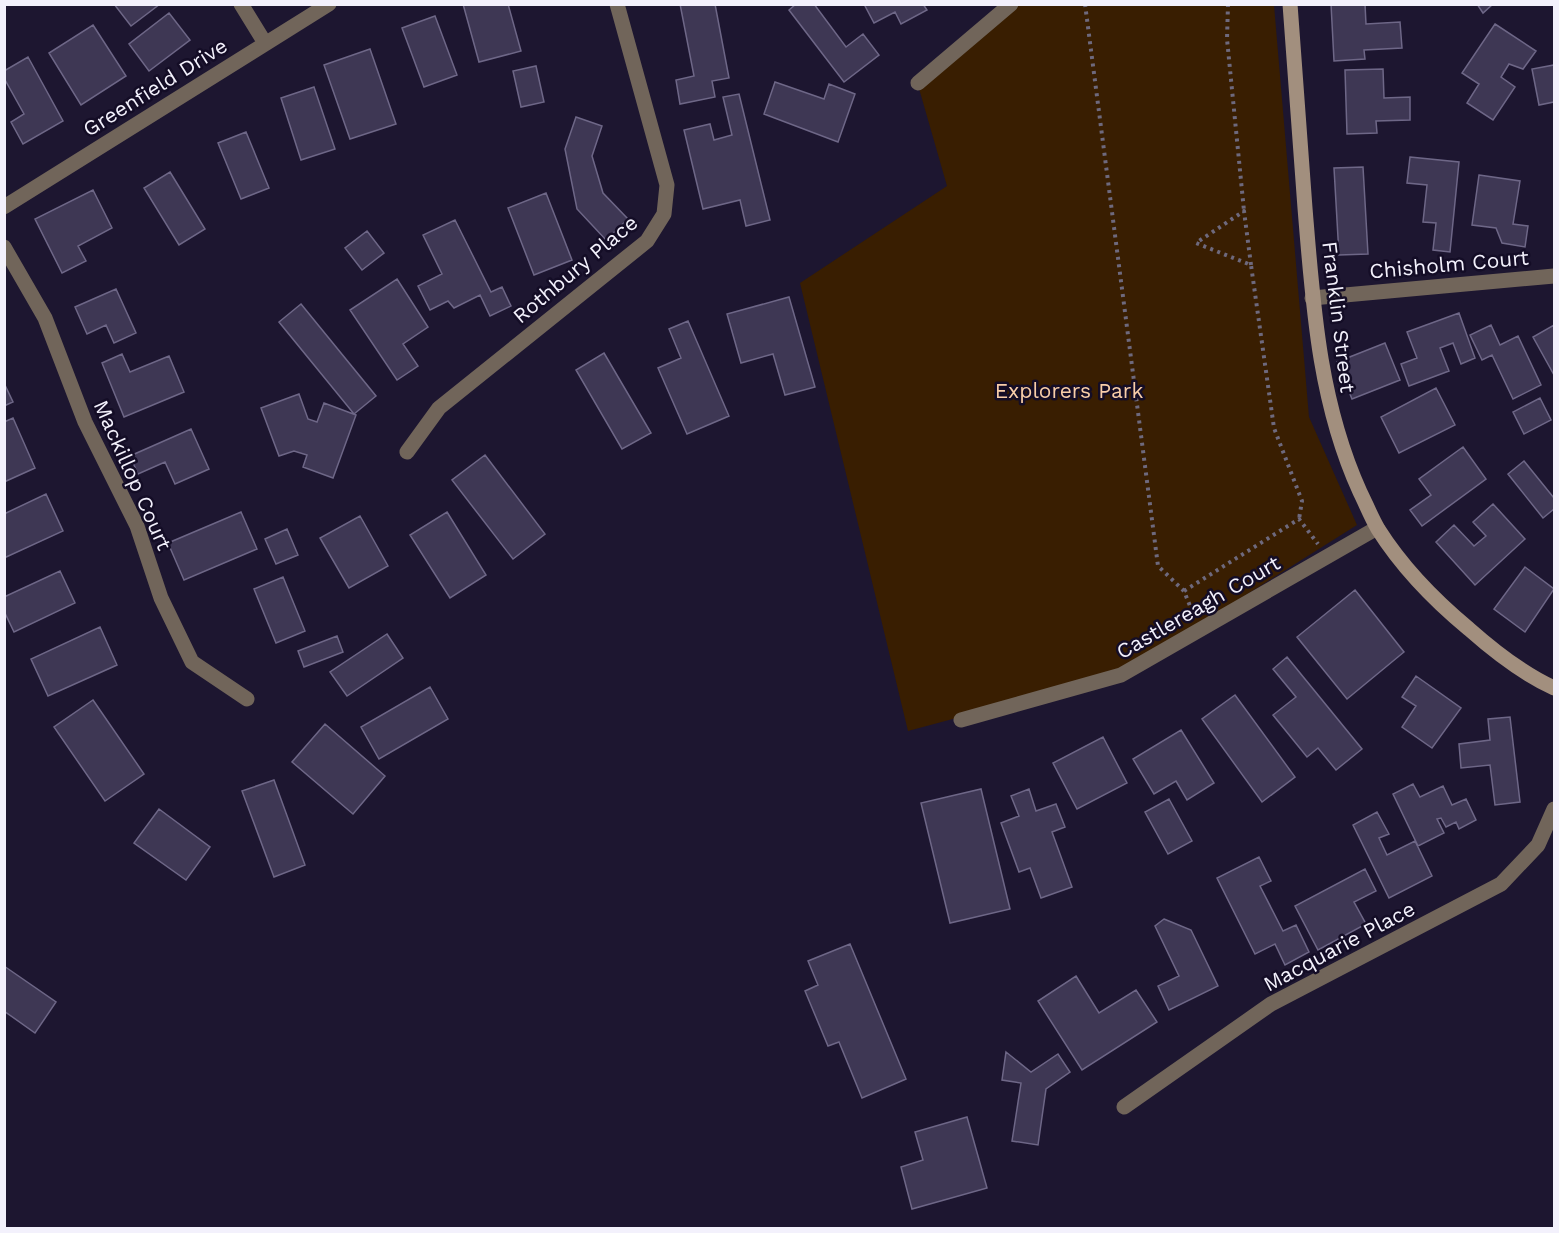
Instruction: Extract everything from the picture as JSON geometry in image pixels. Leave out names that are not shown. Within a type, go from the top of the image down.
[{"type":"street","points":[[241,4],[265,43]]},
{"type":"street","name":"Greenfield Drive","points":[[4,207],[329,4]]},
{"type":"street","name":"Rothbury Place","points":[[407,452],[440,408],[647,241],[664,214],[667,185],[617,4]]},
{"type":"street","points":[[918,83],[1011,4]]},
{"type":"street","name":"Franklin Street","points":[[1290,4],[1312,298],[1320,362],[1332,419],[1353,475],[1377,528],[1415,578],[1446,610],[1533,678],[1554,688]]},
{"type":"street","name":"Mackillop Court","points":[[4,247],[45,318],[84,422],[137,526],[161,598],[192,662],[247,699]]},
{"type":"street","name":"Chisholm Court","points":[[1312,298],[1554,276]]},
{"type":"street","name":"Castlereagh Court","points":[[961,720],[1121,675],[1377,528]]},
{"type":"street","name":"Macquarie Place","points":[[1124,1107],[1271,1005],[1502,884],[1538,845],[1554,808]]},
{"type":"path","points":[[1085,4],[1158,566],[1184,591],[1197,626]]},
{"type":"path","points":[[1228,4],[1227,39],[1244,211],[1274,428],[1302,501],[1299,519],[1328,556]]},
{"type":"path","points":[[1244,211],[1196,243],[1251,265]]},
{"type":"path","points":[[1184,591],[1299,519]]},
{"type":"green space","name":"Explorers Park","points":[[1014,5],[1274,5],[1309,417],[1357,525],[1120,674],[908,731],[800,283],[947,186],[918,85]]},
{"type":"building","points":[[114,4],[160,4],[131,26]]},
{"type":"building","points":[[463,4],[508,4],[521,51],[479,62]]},
{"type":"building","points":[[680,4],[715,4],[729,78],[712,81],[715,97],[680,104],[676,80],[694,76]]},
{"type":"building","points":[[796,4],[814,4],[846,47],[863,34],[879,55],[844,82],[789,10]]},
{"type":"building","points":[[864,4],[923,4],[927,10],[901,24],[895,12],[874,23]]},
{"type":"building","points":[[1331,4],[1365,4],[1366,24],[1400,22],[1402,48],[1364,50],[1365,59],[1334,61]]},
{"type":"building","points":[[1477,4],[1493,4],[1483,13]]},
{"type":"building","points":[[169,13],[190,40],[149,71],[129,44]]},
{"type":"building","points":[[435,16],[457,75],[424,87],[402,28]]},
{"type":"building","points":[[1495,24],[1536,51],[1523,69],[1509,64],[1501,77],[1515,87],[1493,120],[1467,103],[1479,84],[1462,73]]},
{"type":"building","points":[[93,25],[126,76],[81,105],[49,53]]},
{"type":"building","points":[[370,49],[396,124],[350,139],[324,65]]},
{"type":"building","points":[[28,57],[63,121],[23,144],[11,122],[24,114],[4,78],[4,71]]},
{"type":"building","points":[[1554,65],[1554,102],[1539,105],[1532,69]]},
{"type":"building","points":[[536,66],[544,102],[521,107],[513,71]]},
{"type":"building","points":[[1383,69],[1384,98],[1410,97],[1410,120],[1376,121],[1377,133],[1347,134],[1345,70]]},
{"type":"building","points":[[775,82],[824,99],[829,84],[855,94],[838,142],[764,114]]},
{"type":"building","points":[[314,87],[335,149],[301,160],[281,98]]},
{"type":"building","points":[[739,94],[770,220],[746,226],[740,200],[703,209],[684,130],[710,124],[714,140],[732,135],[723,97]]},
{"type":"building","points":[[576,117],[602,126],[592,156],[603,193],[628,219],[606,240],[577,209],[565,149]]},
{"type":"building","points":[[246,132],[269,188],[241,199],[218,143]]},
{"type":"building","points":[[1410,157],[1459,162],[1450,252],[1433,250],[1436,223],[1423,222],[1427,185],[1407,183]]},
{"type":"building","points":[[1363,167],[1368,254],[1339,255],[1334,168]]},
{"type":"building","points":[[170,172],[205,229],[179,245],[144,188]]},
{"type":"building","points":[[1479,175],[1520,181],[1513,224],[1528,226],[1525,247],[1502,243],[1496,228],[1472,225]]},
{"type":"building","points":[[93,190],[112,228],[78,246],[86,261],[62,273],[35,219]]},
{"type":"building","points":[[546,193],[572,260],[534,275],[508,208]]},
{"type":"building","points":[[455,220],[491,292],[502,287],[511,306],[490,316],[480,295],[454,308],[448,301],[430,310],[418,286],[442,274],[423,235]]},
{"type":"building","points":[[367,231],[384,253],[362,270],[345,248]]},
{"type":"building","points":[[397,279],[428,327],[403,344],[418,366],[397,380],[350,310]]},
{"type":"building","points":[[116,289],[136,333],[114,343],[106,325],[87,334],[75,307]]},
{"type":"building","points":[[789,297],[815,387],[785,395],[773,354],[741,363],[727,314]]},
{"type":"building","points":[[301,304],[376,396],[354,414],[279,322]]},
{"type":"building","points":[[1459,313],[1475,358],[1461,364],[1453,343],[1440,348],[1449,371],[1409,386],[1401,364],[1417,358],[1407,332]]},
{"type":"building","points":[[688,321],[729,416],[687,434],[658,368],[681,358],[669,329]]},
{"type":"building","points":[[1491,325],[1500,345],[1518,336],[1541,385],[1513,399],[1492,355],[1482,360],[1470,335]]},
{"type":"building","points":[[1554,325],[1554,375],[1533,337]]},
{"type":"building","points":[[1385,343],[1400,380],[1352,399],[1337,362]]},
{"type":"building","points":[[604,353],[651,433],[622,449],[576,370]]},
{"type":"building","points":[[122,354],[130,372],[169,356],[184,392],[124,417],[102,363]]},
{"type":"building","points":[[4,383],[13,402],[4,406]]},
{"type":"building","points":[[1436,388],[1455,425],[1399,453],[1381,417]]},
{"type":"building","points":[[299,394],[308,419],[317,422],[324,403],[356,415],[333,478],[303,467],[307,455],[294,451],[279,456],[261,408]]},
{"type":"building","points":[[1540,398],[1551,420],[1524,434],[1513,412]]},
{"type":"building","points":[[13,418],[35,468],[4,482],[4,422]]},
{"type":"building","points":[[191,429],[209,469],[175,484],[165,462],[138,474],[130,456]]},
{"type":"building","points":[[1463,447],[1486,479],[1422,526],[1410,510],[1431,495],[1419,479]]},
{"type":"building","points":[[485,455],[545,534],[513,559],[452,480]]},
{"type":"building","points":[[1524,461],[1554,498],[1554,509],[1543,518],[1508,474]]},
{"type":"building","points":[[46,494],[63,531],[4,558],[4,514]]},
{"type":"building","points":[[1493,504],[1525,539],[1475,585],[1436,542],[1454,525],[1474,546],[1486,536],[1473,522]]},
{"type":"building","points":[[241,512],[257,549],[184,580],[168,543]]},
{"type":"building","points":[[447,512],[486,575],[450,598],[410,535]]},
{"type":"building","points":[[360,516],[388,566],[349,588],[320,538]]},
{"type":"building","points":[[287,529],[298,555],[276,564],[265,539]]},
{"type":"building","points":[[1525,567],[1554,589],[1525,632],[1494,609]]},
{"type":"building","points":[[60,571],[75,603],[14,632],[4,611],[4,597]]},
{"type":"building","points":[[283,577],[305,631],[276,643],[254,589]]},
{"type":"building","points":[[1355,590],[1404,652],[1347,699],[1297,637]]},
{"type":"building","points":[[100,627],[117,665],[48,696],[31,659]]},
{"type":"building","points":[[387,634],[403,658],[347,696],[330,672]]},
{"type":"building","points":[[337,636],[343,652],[304,667],[298,651]]},
{"type":"building","points":[[1287,657],[1362,749],[1336,770],[1318,748],[1307,757],[1273,715],[1296,697],[1273,669]]},
{"type":"building","points":[[1416,676],[1461,708],[1432,748],[1402,727],[1416,706],[1402,697]]},
{"type":"building","points":[[430,687],[448,719],[379,759],[361,727]]},
{"type":"building","points":[[1235,695],[1295,777],[1262,802],[1202,719]]},
{"type":"building","points":[[93,700],[144,774],[105,801],[54,727]]},
{"type":"building","points":[[1510,717],[1520,802],[1495,805],[1490,765],[1461,768],[1459,744],[1490,740],[1488,719]]},
{"type":"building","points":[[325,724],[385,776],[353,814],[292,762]]},
{"type":"building","points":[[1181,730],[1214,783],[1187,800],[1176,781],[1154,794],[1133,759]]},
{"type":"building","points":[[1103,737],[1127,783],[1077,809],[1053,763]]},
{"type":"building","points":[[274,780],[305,865],[274,877],[242,791]]},
{"type":"building","points":[[1413,784],[1420,797],[1443,786],[1452,805],[1466,799],[1476,820],[1459,829],[1456,822],[1446,827],[1441,818],[1437,819],[1444,833],[1418,846],[1393,794]]},
{"type":"building","points":[[981,789],[1010,909],[950,923],[921,803]]},
{"type":"building","points":[[1029,789],[1036,811],[1056,804],[1065,827],[1052,832],[1072,887],[1041,898],[1030,868],[1019,872],[1001,823],[1019,816],[1011,796]]},
{"type":"building","points":[[1169,799],[1192,841],[1168,854],[1145,812]]},
{"type":"building","points":[[159,809],[210,847],[186,880],[134,843]]},
{"type":"building","points":[[1377,812],[1389,834],[1379,838],[1387,855],[1415,841],[1432,876],[1389,898],[1353,825]]},
{"type":"building","points":[[1259,857],[1271,881],[1260,886],[1283,931],[1296,925],[1309,952],[1285,965],[1275,944],[1255,954],[1217,878]]},
{"type":"building","points":[[1365,869],[1376,891],[1354,902],[1366,924],[1318,950],[1295,906]]},
{"type":"building","points":[[1164,919],[1191,930],[1218,986],[1169,1010],[1158,986],[1179,976],[1155,926]]},
{"type":"building","points":[[850,944],[906,1079],[862,1098],[839,1042],[828,1046],[805,991],[818,985],[808,961]]},
{"type":"building","points":[[4,966],[56,1002],[35,1033],[4,1011]]},
{"type":"building","points":[[1076,976],[1099,1013],[1136,990],[1157,1022],[1082,1070],[1038,1001]]},
{"type":"building","points":[[1006,1052],[1031,1072],[1058,1054],[1070,1072],[1046,1089],[1038,1145],[1012,1141],[1021,1083],[1002,1080]]},
{"type":"building","points":[[967,1117],[987,1188],[912,1209],[901,1167],[923,1160],[915,1132]]}]
